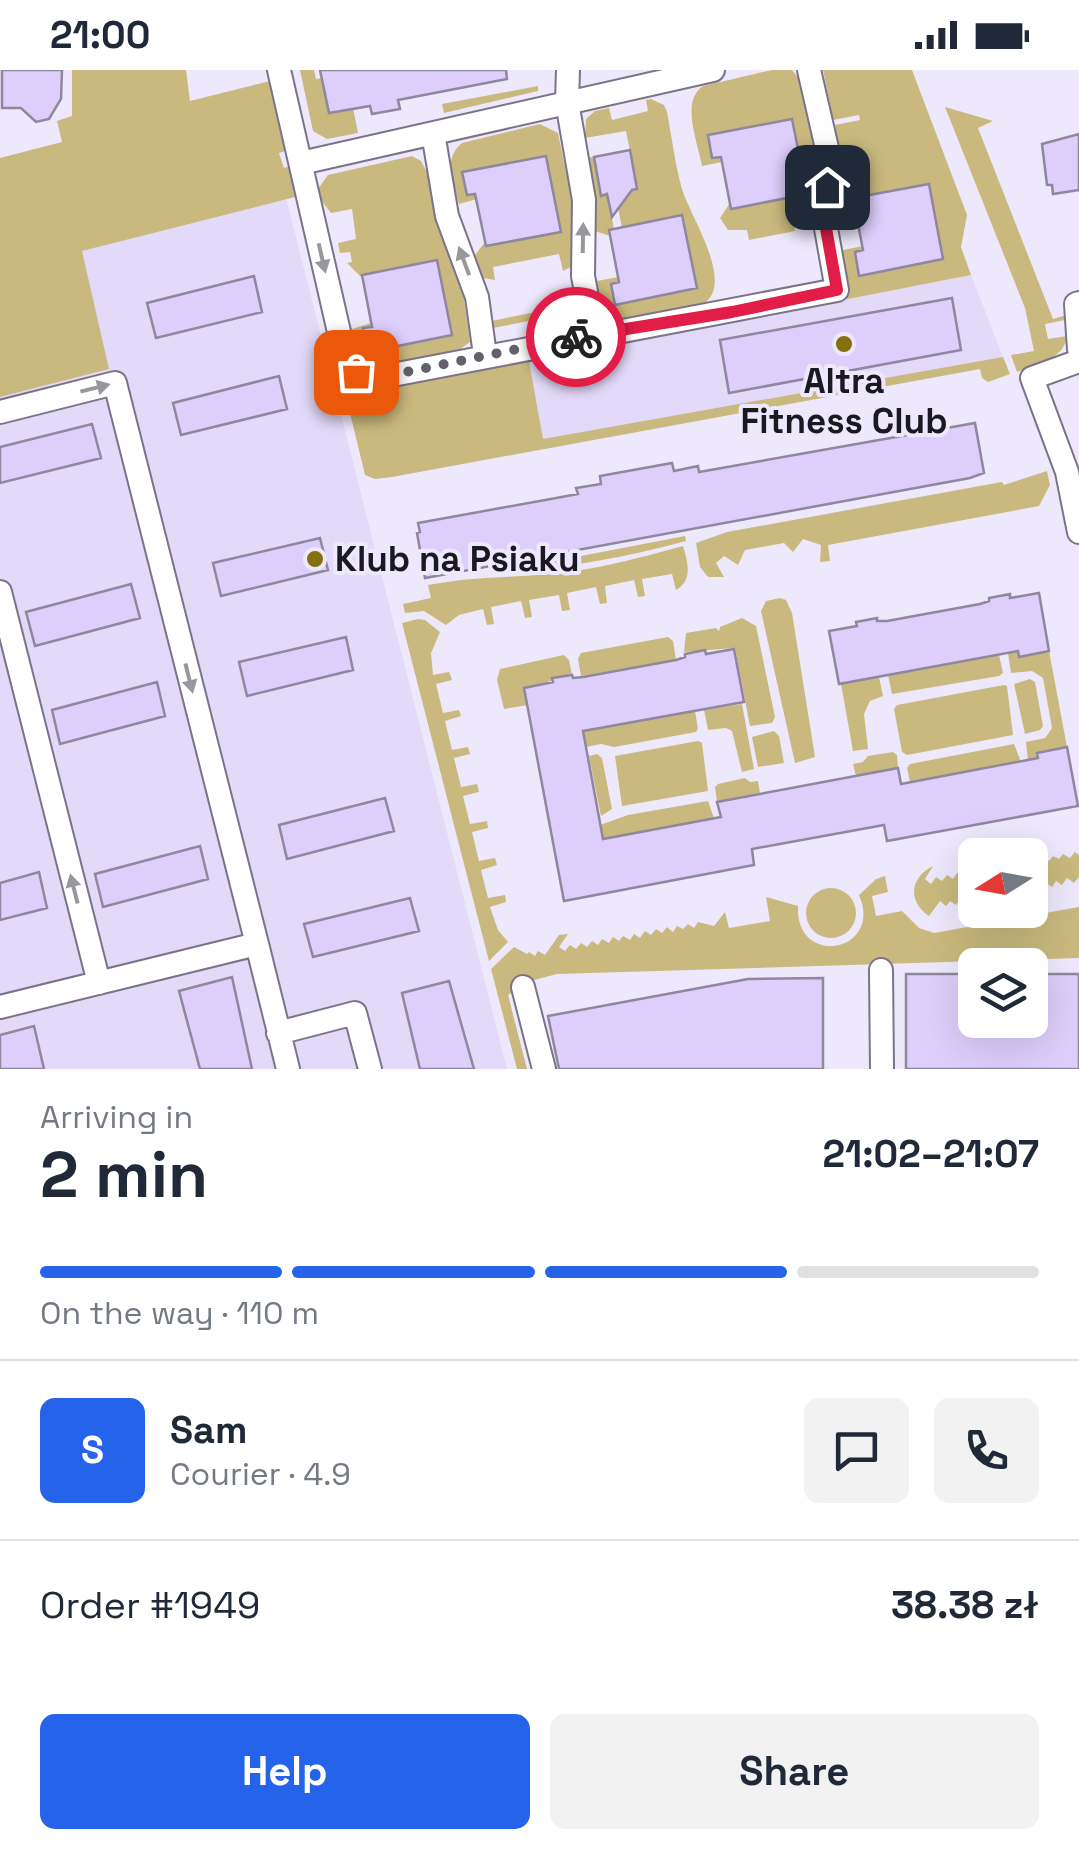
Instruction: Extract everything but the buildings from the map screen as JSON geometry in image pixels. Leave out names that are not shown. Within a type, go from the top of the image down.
[{"type":"street","points":[[279,70],[342,345],[356,372],[367,377],[837,290],[824,217],[829,157],[810,72]]},
{"type":"street","points":[[568,70],[567,102],[584,200],[583,276],[594,334]]},
{"type":"street","points":[[301,163],[713,70]]},
{"type":"street","points":[[433,133],[447,216],[477,296],[485,355]]},
{"type":"street","points":[[1079,303],[1079,350]]},
{"type":"street","points":[[1079,360],[1032,378],[1067,472],[1079,532]]},
{"type":"street","points":[[0,412],[114,383],[288,1069]]},
{"type":"street","points":[[0,592],[99,984]]},
{"type":"street","points":[[0,1007],[257,944]]},
{"type":"street","points":[[881,970],[882,1069]]},
{"type":"street","points":[[523,987],[544,1069]]},
{"type":"street","points":[[278,1033],[355,1013],[370,1069]]},
{"type":"shaded area","points":[[72,70],[186,70],[190,101],[270,81],[288,150],[279,153],[284,168],[291,166],[299,196],[82,251],[109,369],[0,397],[0,158],[62,142],[57,121],[72,116]]},
{"type":"shaded area","points":[[300,70],[314,70],[316,79],[322,78],[329,113],[353,108],[358,133],[327,139],[313,131]]},
{"type":"shaded area","points":[[772,70],[792,70],[800,80],[817,159],[814,213],[793,219],[795,231],[749,240],[747,230],[728,230],[720,218],[730,203],[732,209],[807,194],[792,119],[708,135],[712,158],[721,157],[722,162],[702,166],[692,123],[693,102],[703,86]]},
{"type":"shaded area","points":[[823,70],[912,70],[967,215],[961,247],[971,275],[529,361],[543,439],[1003,357],[1010,374],[988,382],[982,378],[980,369],[392,477],[375,479],[365,475],[343,384],[356,391],[361,383],[846,295],[838,251],[863,246],[863,250],[855,253],[860,275],[943,259],[929,184],[854,198],[854,204],[839,198],[840,158],[835,125],[860,120],[859,115],[833,120]]},
{"type":"shaded area","points":[[538,86],[538,91],[444,113],[442,104]]},
{"type":"shaded area","points":[[646,100],[664,105],[667,112],[682,189],[708,249],[715,281],[712,294],[703,304],[605,322],[597,281],[618,277],[619,282],[611,285],[616,305],[697,288],[682,216],[622,228],[617,202],[637,188],[626,131],[585,138],[586,119],[595,111],[609,108],[612,120],[648,111]]},
{"type":"shaded area","points":[[945,107],[993,121],[978,128],[1053,319],[1070,314],[1065,320],[1045,324],[1048,339],[1067,336],[1061,351],[1017,372],[1011,355],[1034,351],[1025,308]]},
{"type":"shaded area","points":[[540,124],[558,133],[566,172],[572,172],[576,200],[573,266],[563,271],[559,254],[493,267],[495,280],[483,278],[475,255],[485,242],[486,246],[561,231],[546,157],[462,173],[467,195],[476,194],[477,199],[459,204],[451,171],[452,156],[462,143]]},
{"type":"shaded area","points":[[412,156],[421,161],[428,174],[436,219],[463,293],[470,342],[456,352],[370,366],[359,357],[352,329],[371,323],[372,327],[363,329],[368,351],[452,335],[437,260],[362,274],[363,279],[347,263],[352,262],[350,252],[340,253],[338,243],[356,239],[352,209],[331,213],[320,199],[318,189],[328,175]]},
{"type":"shaded area","points":[[594,157],[601,195],[607,194],[614,229],[610,236],[595,231],[596,198],[588,158]]},
{"type":"shaded area","points":[[286,198],[507,1069],[0,1069],[0,397],[108,369],[81,251]]},
{"type":"shaded area","points":[[971,275],[1003,357],[543,442],[529,360]]},
{"type":"shaded area","points":[[575,288],[584,310],[493,328],[496,348],[486,322],[566,306],[563,290]]},
{"type":"shaded area","points":[[1047,471],[1050,485],[1039,506],[828,545],[830,561],[820,562],[821,545],[803,539],[793,552],[784,543],[745,550],[738,565],[724,556],[716,563],[724,577],[708,577],[700,567],[696,543],[727,532],[1002,482],[1004,485]]},
{"type":"shaded area","points":[[685,536],[686,541],[616,557],[497,572]]},
{"type":"shaded area","points":[[683,546],[687,576],[676,590],[672,574],[642,579],[645,596],[638,597],[634,580],[605,586],[607,603],[600,604],[596,587],[567,593],[570,610],[562,611],[559,595],[529,600],[532,617],[525,618],[521,601],[491,607],[494,624],[487,625],[483,609],[459,615],[446,625],[424,611],[405,613],[403,604],[431,598],[428,585],[576,571]]},
{"type":"shaded area","points":[[786,600],[792,613],[815,757],[795,763],[761,611],[766,601]]},
{"type":"shaded area","points":[[742,618],[756,626],[775,717],[772,723],[750,726],[735,648],[684,652],[686,633],[716,628],[719,631]]},
{"type":"shaded area","points":[[418,619],[440,632],[431,653],[433,675],[449,672],[452,680],[436,684],[443,713],[459,710],[461,716],[445,721],[452,750],[468,747],[470,754],[454,758],[461,787],[477,784],[479,792],[463,796],[470,824],[487,821],[488,828],[472,832],[479,861],[495,858],[497,865],[481,870],[488,898],[505,895],[506,902],[490,907],[498,930],[508,942],[489,961],[402,623]]},
{"type":"shaded area","points":[[668,637],[673,641],[676,660],[581,676],[581,653]]},
{"type":"shaded area","points":[[1018,651],[1020,657],[1049,651],[1067,747],[1038,753],[1038,759],[1028,761],[1026,742],[1045,738],[1052,728],[1043,678],[1032,671],[1011,673],[1008,653]]},
{"type":"shaded area","points":[[564,655],[572,675],[525,688],[528,705],[504,709],[497,680],[500,669]]},
{"type":"shaded area","points":[[999,655],[1003,673],[999,676],[892,694],[888,675]]},
{"type":"shaded area","points":[[879,677],[883,696],[870,701],[864,714],[868,749],[853,751],[841,684]]},
{"type":"shaded area","points":[[1030,679],[1035,682],[1043,726],[1025,734],[1014,684]]},
{"type":"shaded area","points":[[1004,685],[1013,735],[907,755],[902,752],[894,709],[897,705]]},
{"type":"shaded area","points":[[742,704],[754,769],[742,772],[732,731],[708,730],[704,710]]},
{"type":"shaded area","points":[[695,711],[696,732],[614,747],[586,747],[583,731]]},
{"type":"shaded area","points":[[774,731],[779,736],[784,763],[758,767],[752,737]]},
{"type":"shaded area","points":[[702,743],[708,791],[622,806],[615,756]]},
{"type":"shaded area","points":[[1014,744],[1021,762],[910,782],[910,764]]},
{"type":"shaded area","points":[[893,752],[898,768],[856,776],[853,764],[868,756]]},
{"type":"shaded area","points":[[597,754],[602,758],[612,809],[601,816],[589,756]]},
{"type":"shaded area","points":[[745,778],[758,781],[760,793],[717,802],[718,784]]},
{"type":"shaded area","points":[[708,801],[714,818],[602,839],[600,825],[628,815]]},
{"type":"shaded area","points":[[1075,852],[1079,855],[1079,877],[1074,883],[1067,878],[1062,885],[1056,881],[1052,887],[1048,884],[1048,860],[1053,856],[1059,859],[1063,854],[1070,858]]},
{"type":"shaded area","points":[[933,866],[925,879],[931,884],[936,877],[942,881],[947,875],[953,879],[958,874],[956,905],[950,901],[946,906],[940,901],[929,916],[922,910],[914,890],[925,871]]},
{"type":"shaded area","points":[[885,876],[888,892],[872,896],[876,916],[902,911],[919,928],[934,933],[962,928],[1048,928],[1048,913],[1079,907],[1079,958],[1048,959],[1048,948],[958,948],[958,962],[557,974],[530,981],[508,995],[527,1069],[517,1069],[491,969],[514,947],[527,954],[535,956],[538,951],[545,955],[559,935],[568,934],[559,947],[565,951],[570,945],[576,949],[581,943],[587,947],[592,941],[598,945],[602,939],[609,943],[613,937],[630,940],[634,934],[640,938],[645,931],[651,935],[656,929],[662,933],[667,927],[673,932],[677,926],[683,929],[688,924],[694,928],[698,922],[714,926],[725,912],[729,928],[770,921],[766,897],[798,906],[801,926],[810,939],[837,946],[860,930],[863,914],[859,895]]},
{"type":"shaded area","points":[[831,888],[848,896],[856,913],[848,930],[831,938],[814,930],[806,913],[814,896]]},
{"type":"way so far","points":[[356,372],[382,377],[576,337]]},
{"type":"place","name":"Altra Fitness Club","points":[[844,344]]},
{"type":"place","name":"Klub na Psiaku","points":[[315,559]]},
{"type":"route","points":[[576,337],[732,312],[837,290],[824,217],[827,187]]}]
